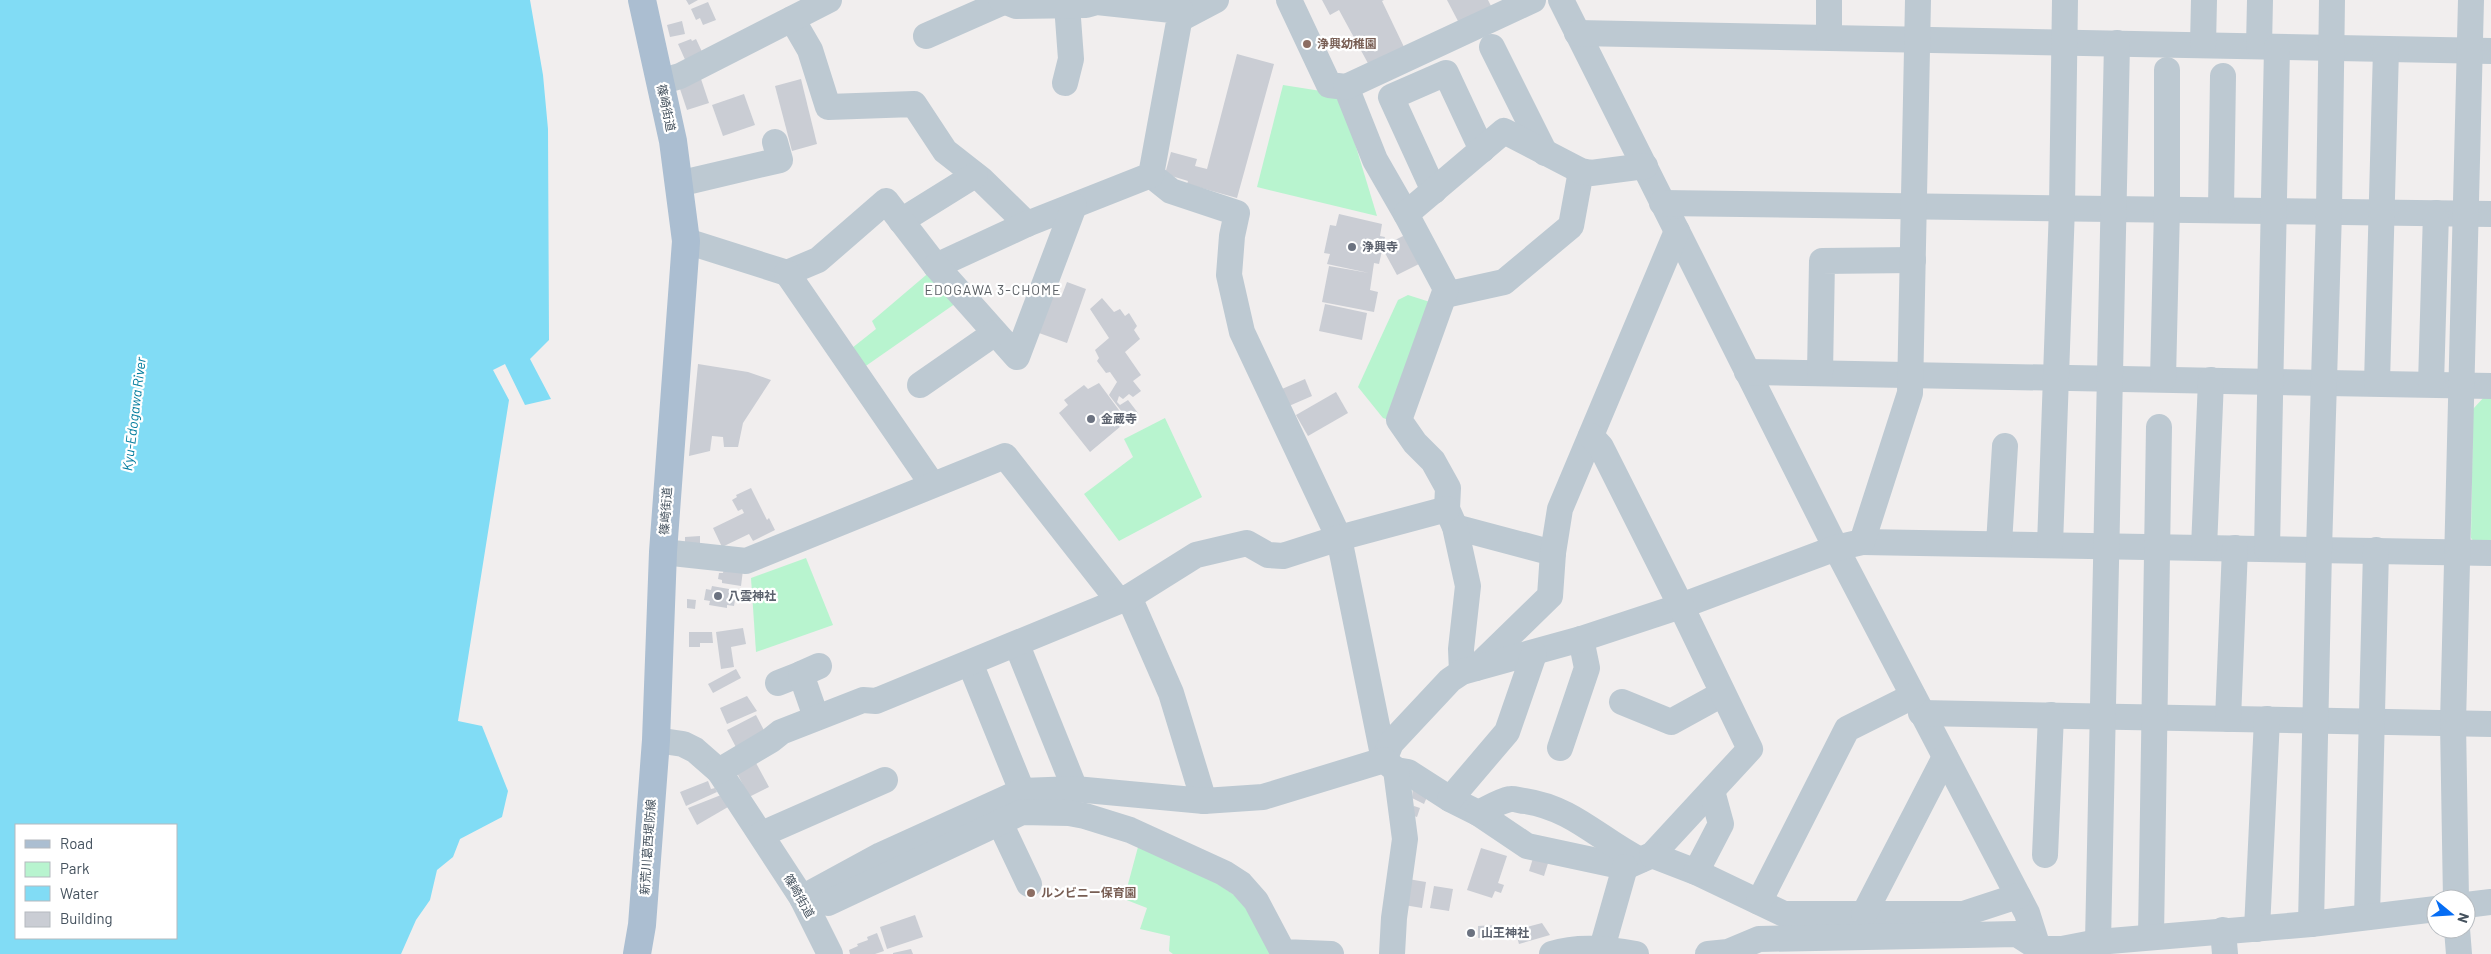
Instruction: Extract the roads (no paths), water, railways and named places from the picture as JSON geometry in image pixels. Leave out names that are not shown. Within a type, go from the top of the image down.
[{"type":"main road","name":"篠崎街道","points":[[642,0],[673,141],[686,242],[663,552],[656,740]]},
{"type":"main road","name":"新荒川葛西堤防線","points":[[637,954],[642,925],[656,740]]},
{"type":"street","points":[[660,82],[680,76],[829,0]]},
{"type":"street","points":[[1180,19],[1216,0]]},
{"type":"street","points":[[1289,0],[1329,85],[1346,88],[1533,0]]},
{"type":"street","points":[[1561,0],[1836,548],[2018,896],[2040,951]]},
{"type":"street","points":[[1828,37],[1829,0]]},
{"type":"street","points":[[1862,542],[1910,393],[1918,0]]},
{"type":"street","points":[[2050,545],[2062,207],[2065,0]]},
{"type":"street","points":[[2203,45],[2204,0]]},
{"type":"street","points":[[2260,0],[2268,47],[2273,210],[2267,549]]},
{"type":"street","points":[[2311,924],[2329,211],[2332,0]]},
{"type":"street","points":[[2456,889],[2453,723],[2465,213],[2480,51],[2471,0]]},
{"type":"street","points":[[926,36],[1002,1],[1016,6],[1067,5],[1097,1],[1181,11],[1151,175]]},
{"type":"street","points":[[1065,83],[1071,59],[1067,5]]},
{"type":"street","points":[[792,19],[810,50],[828,106],[914,104],[944,151],[975,175],[1028,224]]},
{"type":"street","points":[[1578,33],[1828,37],[1917,42],[2065,42],[2480,51]]},
{"type":"street","points":[[2098,942],[2117,43]]},
{"type":"street","points":[[1492,47],[1545,153]]},
{"type":"street","points":[[2376,383],[2386,50]]},
{"type":"street","points":[[2163,379],[2167,208],[2166,70]]},
{"type":"street","points":[[1434,190],[1391,98],[1446,73],[1482,150]]},
{"type":"street","points":[[2222,210],[2223,76]]},
{"type":"street","points":[[1346,88],[1375,160],[1446,289],[1399,420],[1415,443],[1434,460],[1448,488],[1451,518],[1468,586],[1461,649],[1469,670]]},
{"type":"street","points":[[1406,214],[1504,131],[1581,171],[1591,172],[1645,166]]},
{"type":"street","points":[[678,184],[780,160],[775,142]]},
{"type":"street","points":[[1445,295],[1504,282],[1572,226],[1581,171]]},
{"type":"street","points":[[901,221],[975,175]]},
{"type":"street","points":[[936,266],[1028,224],[1151,175]]},
{"type":"street","points":[[1151,175],[1171,191],[1237,213],[1232,236],[1229,275],[1242,332],[1339,538],[1405,839],[1394,918],[1392,954]]},
{"type":"street","points":[[787,273],[818,260],[886,201],[936,266],[1017,357],[1074,206]]},
{"type":"street","points":[[1662,203],[2167,208],[2491,214]]},
{"type":"street","points":[[2431,384],[2436,213]]},
{"type":"street","points":[[1469,670],[1550,596],[1553,553],[1560,509],[1677,231]]},
{"type":"street","points":[[686,242],[787,273],[932,484]]},
{"type":"street","points":[[1820,373],[1822,261],[1913,260]]},
{"type":"street","points":[[920,385],[995,333]]},
{"type":"street","points":[[1747,372],[2056,376],[2491,386]]},
{"type":"street","points":[[2204,548],[2211,380]]},
{"type":"street","points":[[2151,937],[2158,547],[2158,428]]},
{"type":"street","points":[[1590,436],[1601,447],[1750,749],[1712,791],[1639,861],[1602,948]]},
{"type":"street","points":[[1999,544],[2005,446]]},
{"type":"street","points":[[663,552],[746,561],[1005,456],[1123,599],[1170,693],[1204,801]]},
{"type":"street","points":[[719,771],[781,732],[816,717],[863,700],[876,701],[1123,599],[1196,555],[1247,543],[1268,555],[1283,556],[1339,538],[1451,518],[1553,553]]},
{"type":"street","points":[[1390,765],[1391,743],[1450,680],[1469,670],[1534,654],[1581,639],[1681,606],[1836,548],[1862,542],[2491,553]]},
{"type":"street","points":[[2228,719],[2235,548]]},
{"type":"street","points":[[2367,917],[2376,550]]},
{"type":"street","points":[[1560,748],[1587,668],[1581,639]]},
{"type":"street","points":[[1017,644],[1075,789]]},
{"type":"street","points":[[1450,799],[1507,732],[1534,654]]},
{"type":"street","points":[[970,663],[1022,791]]},
{"type":"street","points":[[799,674],[816,717]]},
{"type":"street","points":[[1622,702],[1671,722],[1722,694]]},
{"type":"street","points":[[1759,902],[1847,729],[1917,704],[2051,715],[2491,724]]},
{"type":"street","points":[[2045,855],[2051,715]]},
{"type":"street","points":[[2257,929],[2267,719]]},
{"type":"street","name":"篠崎街道","points":[[656,740],[683,744],[696,750],[719,771],[811,902],[824,952]]},
{"type":"street","points":[[1864,914],[1945,758]]},
{"type":"street","points":[[996,813],[1022,791],[1075,789],[1204,801],[1263,796],[1390,765],[1408,772],[1450,799],[1478,812],[1527,846],[1639,861],[1696,872],[1784,914],[1963,914],[2018,896]]},
{"type":"street","points":[[762,834],[885,780]]},
{"type":"street","points":[[1696,872],[1721,824],[1712,791]]},
{"type":"street","points":[[1478,812],[1510,799],[1536,803],[1561,811],[1584,822],[1613,846],[1639,861]]},
{"type":"street","points":[[996,813],[1029,884]]},
{"type":"street","points":[[811,902],[881,855],[996,813],[1069,813],[1130,830],[1224,873],[1241,884],[1256,901],[1283,953],[1331,954]]},
{"type":"street","points":[[2476,904],[2491,902]]},
{"type":"street","points":[[1722,953],[1759,939],[2017,934],[2040,951],[2098,942],[2151,937],[2224,942],[2257,929],[2426,910]]},
{"type":"street","points":[[2458,939],[2459,954]]},
{"type":"street","points":[[1552,954],[1565,950],[1602,948],[1636,954]]},
{"type":"water","name":"Kyu-Edogawa River","points":[[0,0],[530,0],[543,75],[548,129],[549,340],[530,359],[551,399],[525,405],[505,364],[493,370],[509,400],[458,721],[482,726],[508,791],[502,817],[460,839],[453,857],[437,870],[430,900],[416,920],[401,954],[0,954]]},
{"type":"place","name":"浄興幼稚園","points":[[1307,44]]},
{"type":"place","name":"浄興寺","points":[[1352,247]]},
{"type":"place","name":"金蔵寺","points":[[1091,419]]},
{"type":"place","name":"八雲神社","points":[[718,596]]},
{"type":"place","name":"ルンビニー保育園","points":[[1031,893]]},
{"type":"place","name":"山王神社","points":[[1471,933]]},
{"type":"district","name":"EDOGAWA 3-CHOME","points":[[993,290]]}]
